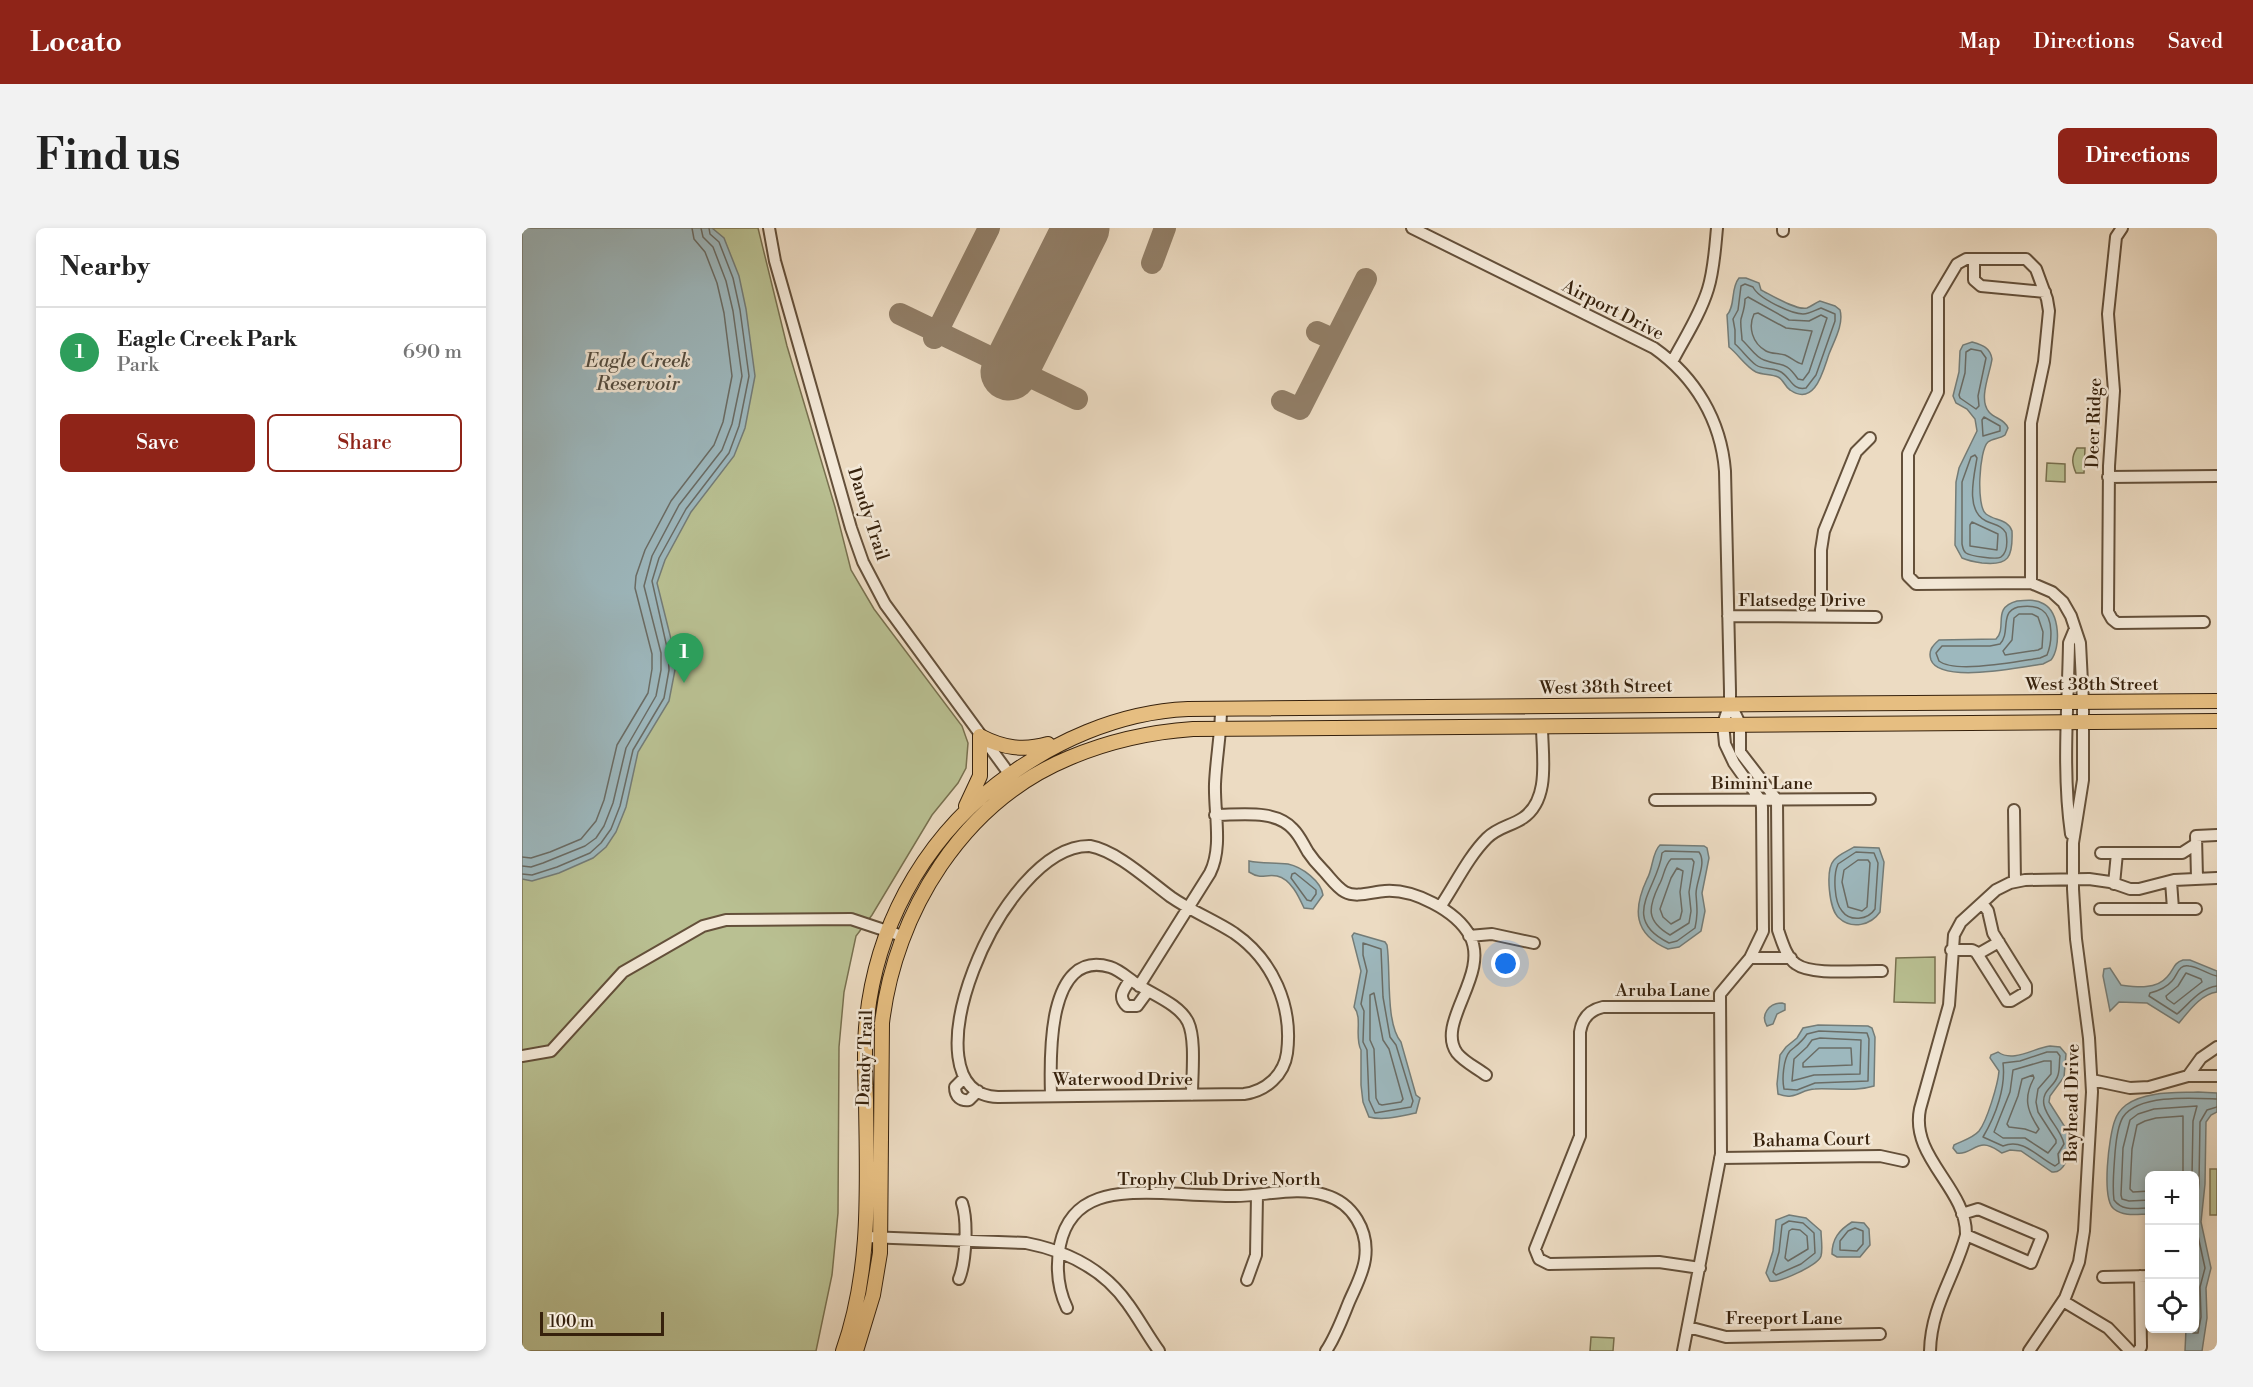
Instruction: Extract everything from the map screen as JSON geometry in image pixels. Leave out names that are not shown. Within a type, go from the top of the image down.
[{"type":"main road","name":"West 38th Street","points":[[1009,775],[1040,754],[1082,734],[1146,714],[1176,710],[1730,703],[2217,701]]},
{"type":"main road","points":[[1018,786],[1068,758],[1114,742],[1164,732],[1221,728],[2217,721]]},
{"type":"main road","points":[[961,815],[980,776],[980,736],[1006,747],[1021,749],[1035,748],[1082,734]]},
{"type":"main road","name":"Dandy Trail","points":[[843,1351],[863,1274],[867,1237],[866,1029],[873,978],[888,930],[904,893],[921,865],[961,815],[1009,775]]},
{"type":"main road","name":"Dandy Trail","points":[[856,1351],[873,1295],[881,1238],[882,1023],[888,987],[902,936],[918,903],[948,855],[979,820],[1018,786]]},
{"type":"street","name":"Dandy Trail","points":[[769,228],[775,261],[850,528],[863,562],[885,604],[1018,786]]},
{"type":"street","name":"Airport Drive","points":[[1412,228],[1641,340],[1686,375],[1700,395],[1720,440],[1725,471],[1730,703]]},
{"type":"street","points":[[1672,362],[1708,290],[1717,228]]},
{"type":"street","name":"Deer Ridge","points":[[2121,229],[2115,238],[2108,314],[2114,391],[2108,477],[2108,612],[2117,623],[2204,622]]},
{"type":"street","points":[[1966,259],[2026,259],[2035,267],[2045,292],[2049,311],[2044,362],[2031,423],[2031,584],[1916,584],[1909,578],[1908,573],[1908,454],[1938,392],[1938,296],[1957,264],[1966,259]]},
{"type":"street","points":[[1974,259],[1974,280],[1981,286],[2045,292]]},
{"type":"street","points":[[1821,617],[1821,550],[1824,531],[1856,452],[1870,438]]},
{"type":"street","points":[[2108,477],[2217,476]]},
{"type":"street","name":"Bayhead Drive","points":[[2029,1351],[2063,1302],[2075,1273],[2083,1239],[2092,1080],[2087,1016],[2074,920],[2073,843],[2083,780],[2080,643],[2074,631],[2071,616],[2063,602],[2044,588],[2031,584]]},
{"type":"street","name":"Flatsedge Drive","points":[[1728,616],[1876,617]]},
{"type":"street","name":"Bayhead Drive","points":[[2073,843],[2067,807],[2067,723],[2069,643],[2074,631]]},
{"type":"street","points":[[1683,1351],[1720,1158],[1720,994],[1750,958],[1763,931],[1761,801],[1734,763],[1725,744],[1723,724],[1730,703]]},
{"type":"street","points":[[1730,703],[1740,724],[1740,752],[1777,800],[1778,930],[1791,958],[1795,963],[1813,970],[1882,971]]},
{"type":"street","points":[[1139,986],[1121,995],[1125,1005],[1130,1008],[1137,1006],[1139,986],[1215,863],[1217,848],[1215,784],[1221,709]]},
{"type":"street","points":[[1440,907],[1485,840],[1498,829],[1522,819],[1533,810],[1538,802],[1542,789],[1542,726]]},
{"type":"street","name":"Bimini Lane","points":[[1655,800],[1870,799]]},
{"type":"street","points":[[2014,810],[2015,882]]},
{"type":"street","points":[[1215,815],[1267,815],[1283,821],[1298,834],[1311,857],[1345,892],[1358,895],[1386,891],[1408,893],[1440,907],[1457,921],[1469,936],[1474,953],[1465,996],[1452,1025],[1451,1039],[1458,1054],[1486,1074]]},
{"type":"street","points":[[2197,878],[2196,836],[2217,835]]},
{"type":"street","points":[[2101,853],[2182,853],[2196,844]]},
{"type":"street","name":"Waterwood Drive","points":[[1074,847],[1098,847],[1109,852],[1188,909],[1242,939],[1261,957],[1274,976],[1285,1009],[1287,1046],[1284,1064],[1266,1086],[1248,1094],[993,1096],[971,1085],[958,1057],[961,1014],[973,969],[992,928],[1019,890],[1056,856],[1074,847]]},
{"type":"street","points":[[2114,884],[2117,853]]},
{"type":"street","points":[[1930,1351],[1938,1304],[1966,1234],[1962,1214],[1923,1143],[1918,1124],[1920,1109],[1949,1005],[1951,950],[1956,928],[1996,890],[2015,882],[2097,880],[2130,889],[2139,889],[2171,881],[2217,878]]},
{"type":"street","points":[[2171,881],[2173,909]]},
{"type":"street","points":[[1951,950],[1972,950],[1978,954],[2005,999],[2011,1001],[2026,992],[2026,988],[1992,929],[1988,911],[1982,903]]},
{"type":"street","points":[[2100,909],[2196,909]]},
{"type":"street","points":[[522,1056],[551,1051],[623,972],[703,926],[726,920],[851,919],[902,936]]},
{"type":"street","points":[[1763,931],[1778,930]]},
{"type":"street","points":[[1469,936],[1492,934],[1534,943]]},
{"type":"street","points":[[1978,954],[1999,942]]},
{"type":"street","points":[[1750,958],[1791,958]]},
{"type":"street","points":[[1051,1095],[1052,1028],[1059,1002],[1069,981],[1083,969],[1098,966],[1117,970],[1178,1010],[1188,1023],[1191,1036],[1192,1095]]},
{"type":"street","name":"Aruba Lane","points":[[1700,1268],[1659,1262],[1549,1264],[1538,1258],[1535,1251],[1580,1136],[1580,1029],[1588,1014],[1596,1008],[1607,1007],[1720,1006]]},
{"type":"street","points":[[2188,1076],[2201,1058],[2217,1047]]},
{"type":"street","points":[[2092,1080],[2140,1088],[2188,1076],[2217,1076]]},
{"type":"street","name":"Bahama Court","points":[[1720,1158],[1880,1156],[1903,1161]]},
{"type":"street","name":"Trophy Club Drive North","points":[[1059,1251],[1064,1232],[1075,1216],[1092,1201],[1110,1194],[1123,1192],[1257,1195],[1313,1192],[1338,1200],[1350,1210],[1360,1226],[1365,1244],[1364,1261],[1336,1333],[1326,1351]]},
{"type":"street","points":[[1248,1280],[1257,1251],[1257,1195]]},
{"type":"street","points":[[959,1279],[963,1267],[965,1220],[962,1203]]},
{"type":"street","points":[[1962,1214],[1978,1209],[2042,1236],[2031,1263],[1966,1234]]},
{"type":"street","points":[[867,1237],[1026,1243],[1059,1251],[1092,1267],[1116,1288],[1159,1351]]},
{"type":"street","points":[[1059,1251],[1059,1284],[1067,1308]]},
{"type":"street","points":[[2103,1277],[2145,1276],[2141,1347],[2138,1351]]},
{"type":"street","points":[[2063,1302],[2109,1328],[2130,1351]]},
{"type":"street","name":"Freeport Lane","points":[[1688,1327],[1726,1337],[1880,1334]]},
{"type":"green space","points":[[522,228],[758,228],[787,346],[835,507],[851,570],[874,609],[962,726],[968,743],[966,768],[958,783],[932,815],[872,915],[856,936],[844,992],[839,1047],[838,1213],[832,1275],[816,1351],[522,1351]]},
{"type":"green space","points":[[2077,448],[2085,448],[2084,473],[2076,473],[2074,467],[2073,457]]},
{"type":"green space","points":[[2047,463],[2065,464],[2065,482],[2046,481]]},
{"type":"green space","points":[[1935,957],[1935,1003],[1894,1002],[1896,958]]},
{"type":"green space","points":[[2210,1169],[2217,1169],[2217,1215],[2210,1215]]},
{"type":"green space","points":[[1591,1337],[1614,1338],[1613,1351],[1590,1351]]},
{"type":"water","name":"Eagle Creek Reservoir","points":[[522,228],[712,228],[724,238],[739,276],[755,376],[745,428],[734,456],[691,512],[665,560],[657,583],[674,651],[675,670],[669,701],[638,752],[626,807],[616,832],[606,847],[593,858],[559,873],[532,881],[522,879]]},
{"type":"water","points":[[1739,278],[1759,283],[1761,290],[1797,307],[1807,308],[1820,301],[1840,310],[1841,321],[1838,332],[1821,377],[1812,391],[1799,394],[1790,390],[1778,377],[1752,370],[1729,347],[1727,315]]},
{"type":"water","points":[[1972,342],[1985,347],[1991,355],[1985,393],[1986,407],[2008,428],[2005,435],[1988,442],[1982,456],[1980,490],[1983,509],[1986,514],[2008,524],[2012,531],[2012,547],[2008,558],[1991,564],[1962,558],[1955,545],[1956,482],[1959,468],[1977,431],[1975,419],[1967,409],[1956,403],[1953,396],[1959,372],[1960,351],[1963,345]]},
{"type":"water","points":[[2017,601],[2041,602],[2049,608],[2057,631],[2056,647],[2051,660],[2043,664],[2018,668],[1965,673],[1938,667],[1931,660],[1931,649],[1939,640],[1996,639],[2001,629],[2004,608]]},
{"type":"water","points":[[1660,845],[1704,846],[1707,848],[1709,858],[1702,893],[1705,911],[1701,931],[1679,947],[1668,949],[1648,936],[1642,928],[1638,910],[1642,890],[1655,852]]},
{"type":"water","points":[[1854,847],[1879,848],[1884,862],[1880,912],[1872,920],[1855,925],[1844,922],[1836,914],[1829,881],[1834,860]]},
{"type":"water","points":[[1249,861],[1288,864],[1299,868],[1315,880],[1323,895],[1313,909],[1304,908],[1294,889],[1286,881],[1277,876],[1260,876],[1249,872]]},
{"type":"water","points":[[1354,933],[1385,942],[1387,945],[1389,995],[1393,1022],[1416,1095],[1420,1098],[1416,1113],[1387,1118],[1369,1117],[1363,1102],[1358,1017],[1354,1007],[1361,971],[1352,936]]},
{"type":"water","points":[[2183,960],[2190,960],[2217,971],[2217,992],[2206,996],[2191,1008],[2179,1023],[2147,1003],[2119,1002],[2110,1011],[2103,976],[2104,969],[2110,968],[2121,985],[2146,987],[2162,981],[2175,965]]},
{"type":"water","points":[[1785,1004],[1785,1010],[1777,1014],[1773,1024],[1767,1026],[1765,1014],[1767,1010],[1773,1005]]},
{"type":"water","points":[[1818,1025],[1872,1028],[1875,1037],[1874,1086],[1810,1090],[1789,1096],[1778,1094],[1780,1055],[1797,1038],[1803,1028]]},
{"type":"water","points":[[2050,1046],[2060,1047],[2066,1054],[2064,1077],[2050,1096],[2049,1102],[2065,1127],[2071,1146],[2064,1156],[2066,1162],[2062,1168],[2057,1172],[2052,1172],[2021,1151],[2010,1150],[2002,1153],[1987,1145],[1980,1145],[1964,1153],[1957,1153],[1953,1148],[1954,1145],[1977,1133],[1989,1111],[1999,1071],[1990,1058],[1991,1055],[1998,1052],[2010,1056],[2024,1054]]},
{"type":"water","points":[[2170,1093],[2217,1093],[2217,1112],[2211,1115],[2206,1122],[2205,1184],[2201,1222],[2211,1268],[2206,1288],[2207,1318],[2202,1351],[2185,1351],[2186,1333],[2199,1333],[2199,1171],[2145,1171],[2145,1214],[2118,1212],[2110,1203],[2108,1193],[2107,1166],[2110,1139],[2119,1112],[2126,1105],[2142,1097]]},
{"type":"water","points":[[1789,1215],[1806,1218],[1821,1231],[1821,1256],[1798,1273],[1770,1281],[1766,1273],[1773,1251],[1776,1220]]},
{"type":"water","points":[[1852,1222],[1864,1223],[1869,1229],[1870,1245],[1860,1257],[1837,1257],[1832,1254],[1835,1239],[1843,1228]]},
{"type":"taxiway","points":[[934,338],[989,228]]},
{"type":"taxiway","points":[[1152,263],[1165,228]]},
{"type":"taxiway","points":[[1317,332],[1335,340],[1366,279]]},
{"type":"taxiway","points":[[900,314],[1077,399]]},
{"type":"taxiway","points":[[1282,401],[1300,409],[1335,340]]},
{"type":"runway","points":[[1009,372],[1081,228]]},
{"type":"place","name":"Eagle Creek Park","points":[[684,683]]}]
